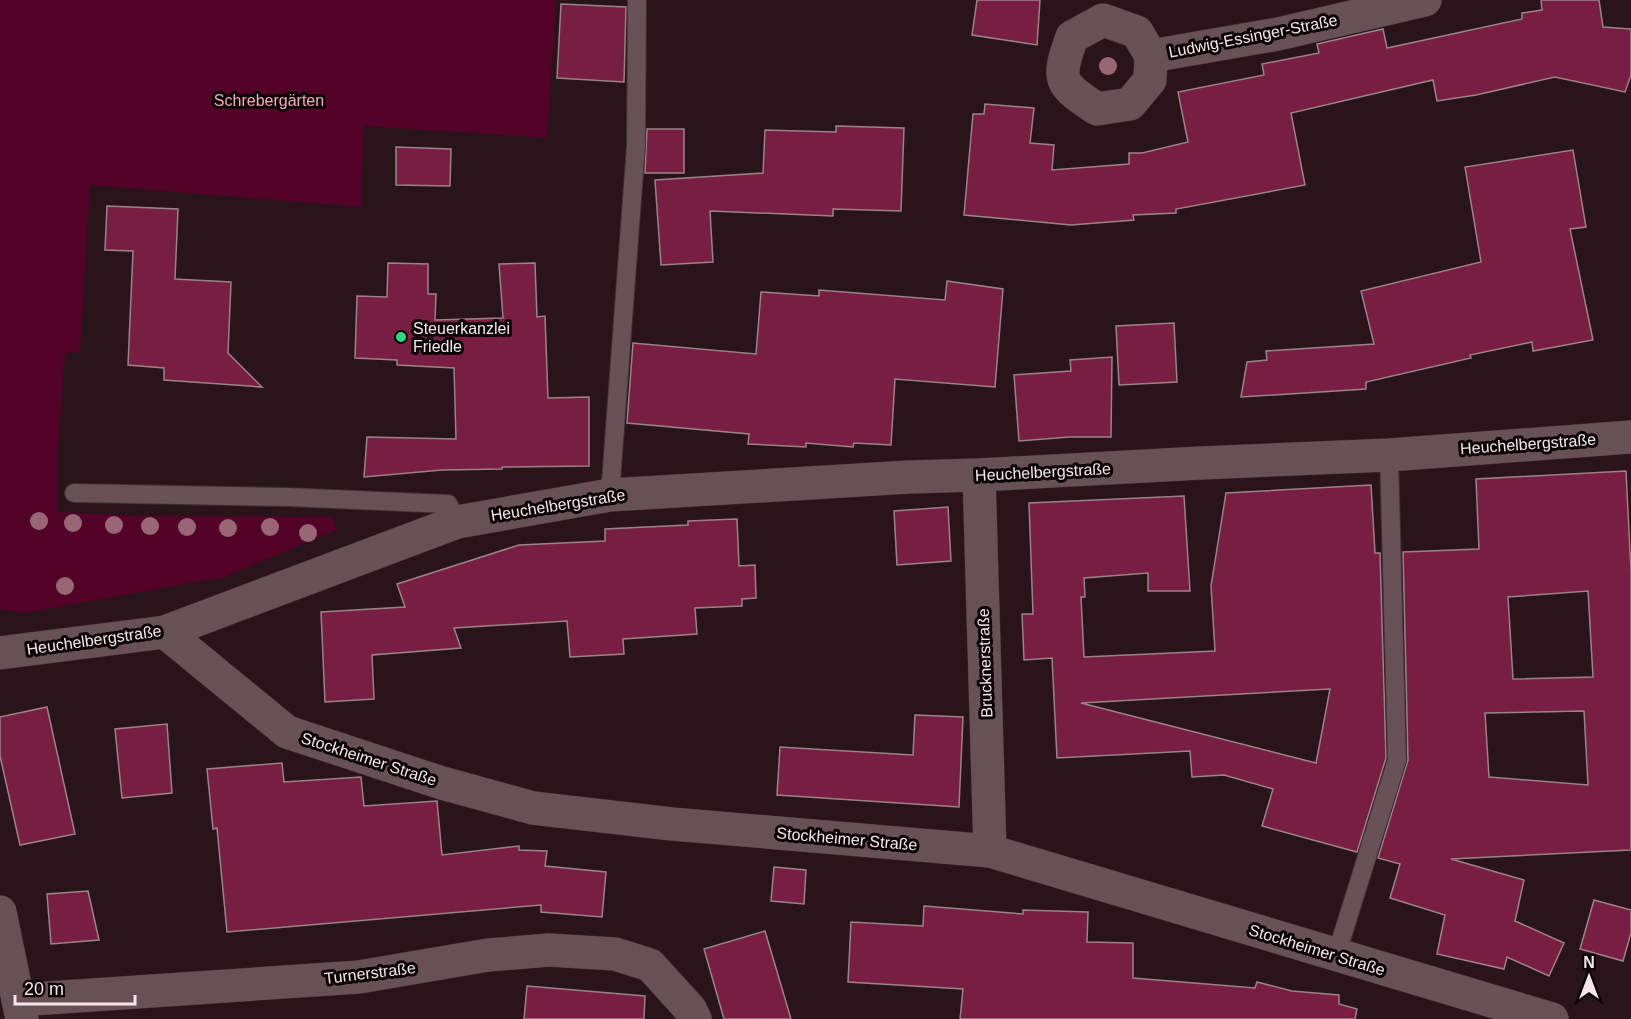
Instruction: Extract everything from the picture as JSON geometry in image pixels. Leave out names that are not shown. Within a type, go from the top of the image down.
[{"type":"street","name":"Ludwig-Essinger-Straße","points":[[1152,56],[1278,34],[1425,0]]},
{"type":"street","name":"Heuchelbergstraße","points":[[0,653],[165,632],[456,522],[610,495],[909,477],[1389,454],[1631,437]]},
{"type":"street","name":"Brucknerstraße","points":[[979,475],[990,851]]},
{"type":"street","name":"Stockheimer Straße","points":[[165,632],[287,732],[442,783],[533,808],[672,824],[990,851],[1552,1019]]},
{"type":"street","name":"Turnerstraße","points":[[0,912],[20,1010],[359,977],[488,955],[549,950],[615,954],[650,965],[690,1009],[695,1019]]},
{"type":"lane","points":[[610,495],[636,144],[637,0]]},
{"type":"lane","points":[[1336,956],[1398,760],[1389,454]]},
{"type":"lane","points":[[74,493],[287,497],[448,504],[456,522]]},
{"type":"green space","name":"Schrebergärten","points":[[0,0],[556,0],[547,138],[364,126],[361,207],[90,185],[80,352],[65,353],[57,463],[58,512],[138,516],[333,517],[337,530],[224,577],[24,613],[0,609]]},
{"type":"building","points":[[977,0],[1040,0],[1037,45],[972,35]]},
{"type":"building","points":[[1541,0],[1599,0],[1603,27],[1631,29],[1631,75],[1625,92],[1555,77],[1476,95],[1437,101],[1433,80],[1291,113],[1305,185],[1176,209],[1176,213],[1133,215],[1134,220],[1071,225],[964,215],[973,114],[984,114],[985,104],[1034,108],[1030,143],[1054,145],[1052,170],[1129,164],[1129,153],[1142,153],[1188,142],[1178,92],[1264,75],[1262,64],[1319,53],[1317,44],[1383,29],[1387,48],[1522,19],[1522,13],[1542,10]]},
{"type":"building","points":[[561,4],[626,7],[624,82],[557,78]]},
{"type":"building","points":[[836,126],[904,128],[901,211],[833,209],[833,216],[710,211],[713,262],[661,265],[655,180],[763,173],[765,130],[836,132]]},
{"type":"building","points":[[647,129],[684,129],[684,173],[645,173]]},
{"type":"building","points":[[396,147],[451,149],[450,186],[396,185]]},
{"type":"building","points":[[1573,150],[1586,227],[1570,229],[1593,340],[1533,351],[1532,342],[1470,355],[1471,358],[1366,382],[1366,389],[1241,397],[1247,362],[1267,360],[1266,351],[1374,344],[1361,291],[1481,262],[1465,167]]},
{"type":"building","points":[[107,206],[178,209],[175,279],[231,282],[228,353],[262,387],[164,380],[164,368],[128,365],[133,251],[105,250]]},
{"type":"building","points":[[388,263],[428,264],[428,294],[436,294],[435,320],[503,318],[499,264],[535,263],[537,317],[545,316],[548,398],[589,397],[589,466],[502,467],[502,469],[442,470],[364,477],[367,437],[456,439],[454,368],[397,365],[397,360],[355,358],[357,296],[387,297]]},
{"type":"building","points":[[947,281],[1003,289],[995,387],[895,379],[891,445],[854,443],[853,447],[806,443],[806,447],[748,444],[749,434],[627,423],[633,343],[756,354],[761,292],[819,296],[819,290],[945,300]]},
{"type":"building","points":[[1174,323],[1177,382],[1119,385],[1116,326]]},
{"type":"building","points":[[1112,357],[1111,437],[1019,441],[1014,375],[1071,371],[1070,360]]},
{"type":"building","points":[[1626,471],[1631,572],[1631,850],[1451,859],[1524,880],[1515,921],[1564,943],[1549,976],[1507,957],[1504,969],[1437,954],[1445,915],[1390,898],[1400,864],[1378,858],[1408,760],[1403,552],[1479,549],[1476,479]],"holes":[[[1588,591],[1593,677],[1513,679],[1508,597]],[[1584,711],[1588,785],[1489,777],[1485,713]]]},
{"type":"building","points":[[1371,485],[1375,553],[1380,553],[1386,758],[1357,852],[1262,826],[1273,789],[1224,775],[1192,777],[1190,751],[1057,758],[1052,658],[1024,660],[1022,614],[1033,614],[1029,503],[1184,496],[1190,591],[1148,591],[1148,573],[1084,578],[1085,597],[1081,597],[1084,657],[1215,651],[1211,586],[1226,493]],"holes":[[[1330,689],[1316,763],[1081,703]]]},
{"type":"building","points":[[948,507],[951,561],[897,565],[894,511]]},
{"type":"building","points":[[737,519],[739,566],[755,565],[756,598],[742,599],[742,606],[695,608],[697,634],[623,639],[624,654],[570,657],[567,621],[454,628],[461,648],[372,655],[374,699],[325,702],[321,612],[405,607],[397,584],[519,545],[605,541],[605,529],[688,525],[688,521]]},
{"type":"building","points":[[47,707],[75,834],[20,845],[0,756],[0,717]]},
{"type":"building","points":[[915,715],[963,717],[959,807],[777,795],[780,747],[913,755]]},
{"type":"building","points":[[167,724],[172,793],[122,798],[115,729]]},
{"type":"building","points":[[282,763],[284,782],[361,777],[364,806],[437,801],[442,855],[519,846],[519,850],[547,851],[545,866],[606,872],[602,917],[541,912],[541,905],[227,932],[217,828],[213,829],[207,769]]},
{"type":"building","points":[[774,867],[806,870],[804,904],[771,901]]},
{"type":"building","points":[[88,891],[99,940],[51,944],[47,894]]},
{"type":"building","points":[[1594,900],[1631,910],[1631,933],[1623,961],[1580,949]]},
{"type":"building","points":[[924,906],[1023,914],[1023,910],[1088,912],[1087,942],[1133,943],[1133,978],[1255,988],[1257,982],[1292,991],[1339,995],[1339,1004],[1357,1009],[1355,1019],[960,1019],[963,989],[848,982],[851,922],[923,926]]},
{"type":"building","points":[[765,931],[791,1019],[724,1019],[704,949]]},
{"type":"building","points":[[527,986],[645,996],[644,1019],[524,1019]]},
{"type":"place","name":"Steuerkanzlei Friedle","points":[[401,337]]}]
